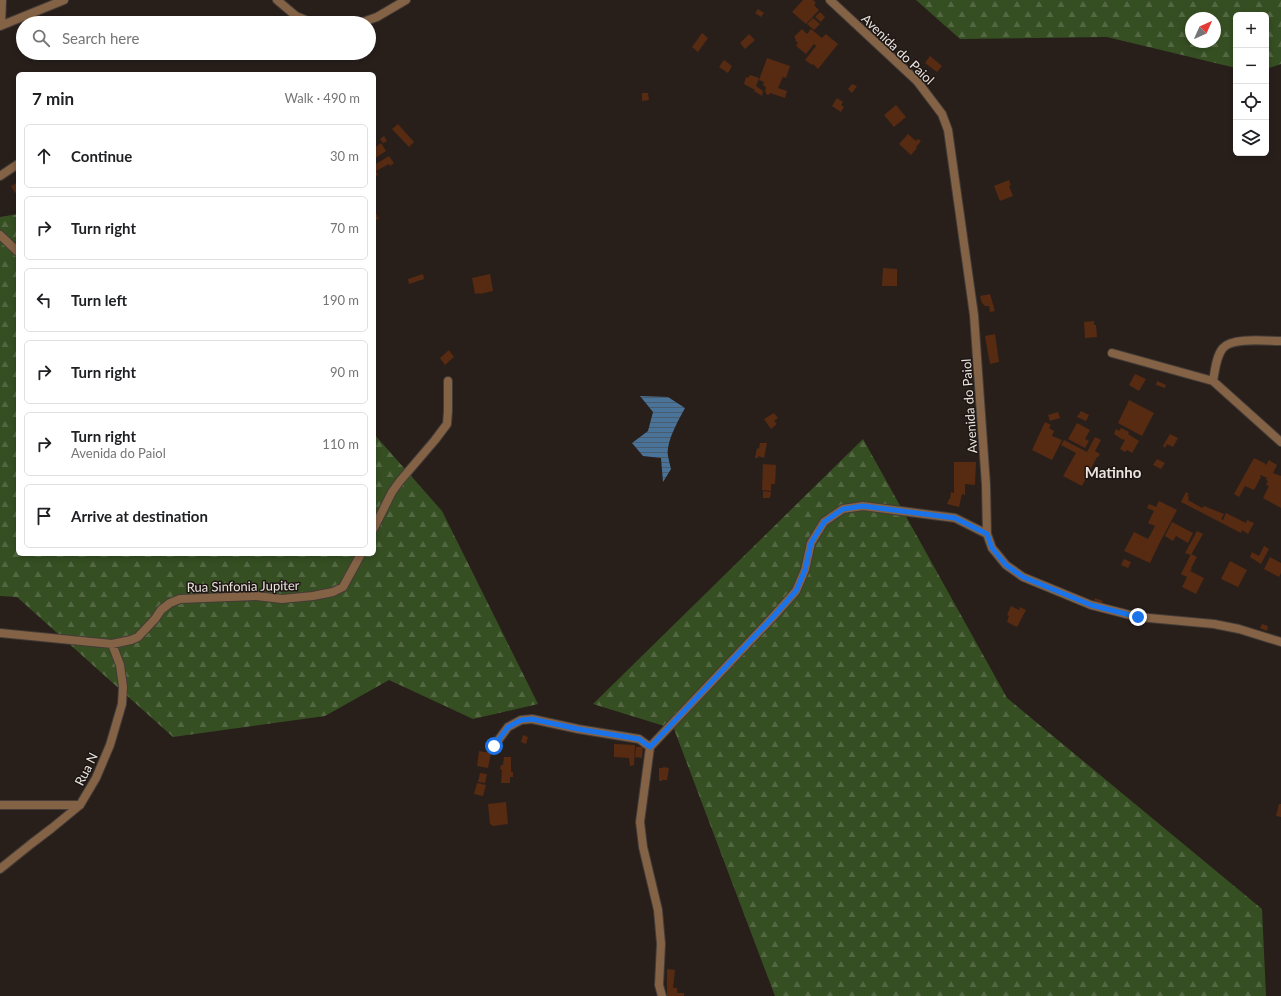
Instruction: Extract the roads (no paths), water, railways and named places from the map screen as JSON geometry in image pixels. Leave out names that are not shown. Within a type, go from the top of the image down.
[{"type":"street","points":[[2,0],[1,26],[16,20]]},
{"type":"street","points":[[25,16],[64,0]]},
{"type":"street","points":[[277,0],[296,16]]},
{"type":"street","points":[[376,17],[406,0]]},
{"type":"street","name":"Avenida do Paiol","points":[[830,0],[917,82],[942,114],[948,130],[974,315],[986,485],[987,534],[992,548],[1006,565],[1023,577],[1091,605],[1138,617],[1214,624],[1239,629],[1281,642]]},
{"type":"street","points":[[0,176],[16,165]]},
{"type":"street","points":[[0,235],[16,250]]},
{"type":"street","points":[[1213,381],[1218,355],[1223,347],[1233,342],[1281,341]]},
{"type":"street","points":[[1112,353],[1213,381],[1281,442]]},
{"type":"street","points":[[376,524],[392,492],[435,440],[446,424],[448,410],[448,381]]},
{"type":"street","points":[[662,996],[660,985],[661,944],[658,910],[643,847],[640,822],[650,747],[796,591],[805,570],[811,543],[824,522],[843,509],[863,506],[955,518],[987,534]]},
{"type":"street","name":"Rua Sinfonia Jupiter","points":[[0,633],[112,644],[131,640],[138,637],[155,619],[161,610],[170,603],[180,599],[256,596],[282,599],[318,596],[333,592],[343,587],[360,556]]},
{"type":"street","name":"Rua N","points":[[0,869],[80,805],[96,778],[110,745],[122,704],[123,686],[120,665],[112,644]]},
{"type":"street","points":[[494,746],[508,727],[521,720],[532,719],[578,729],[639,739],[650,747]]},
{"type":"street","points":[[0,805],[80,805]]},
{"type":"water","points":[[640,396],[668,397],[685,408],[676,425],[669,444],[668,456],[671,469],[663,482],[661,458],[643,456],[632,443],[648,431],[653,412]]},
{"type":"district","name":"Matinho","points":[[1113,472]]}]
